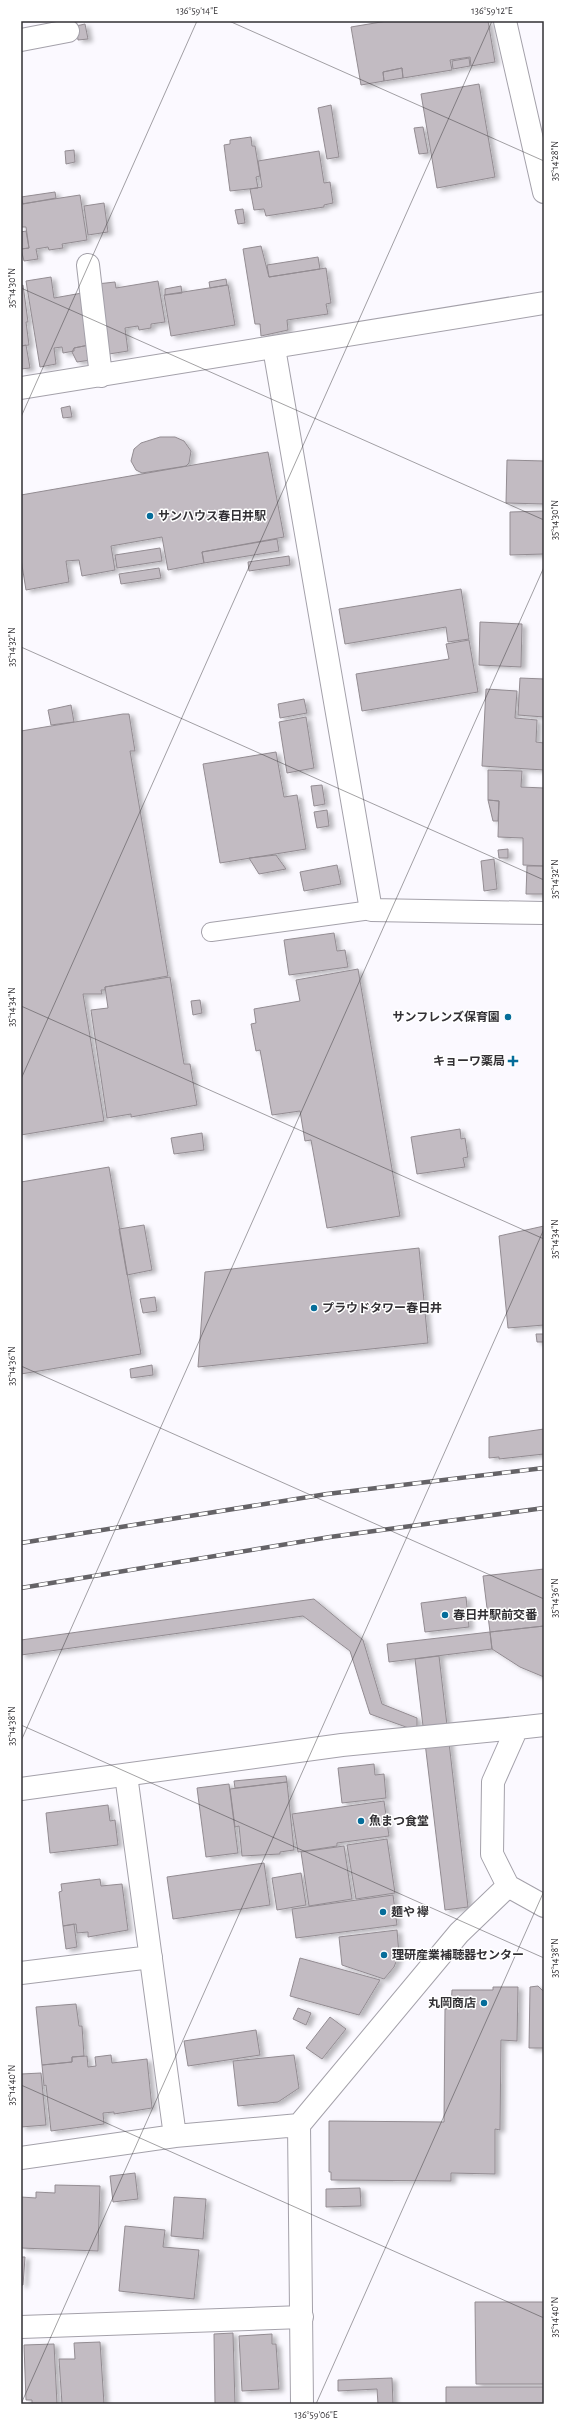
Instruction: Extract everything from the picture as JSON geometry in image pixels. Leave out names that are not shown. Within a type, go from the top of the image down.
[{"type":"street","points":[[505,21],[544,192]]},
{"type":"street","points":[[21,40],[68,31]]},
{"type":"street","points":[[88,265],[101,376]]},
{"type":"street","points":[[21,388],[544,304]]},
{"type":"street","points":[[274,348],[371,910],[544,913]]},
{"type":"street","points":[[21,1789],[342,1745],[544,1725]]},
{"type":"street","points":[[517,1728],[493,1782],[492,1854],[508,1886],[544,1906]]},
{"type":"street","points":[[126,1774],[175,2136]]},
{"type":"street","points":[[302,2404],[299,2125],[459,1933],[508,1886]]},
{"type":"street","points":[[21,1973],[151,1957]]},
{"type":"street","points":[[21,2158],[175,2136],[299,2125]]},
{"type":"street","points":[[21,2327],[302,2317]]},
{"type":"lane","points":[[211,932],[371,910]]},
{"type":"building","points":[[387,21],[488,21],[495,62],[471,66],[470,57],[450,60],[452,70],[403,78],[402,68],[383,72],[384,81],[361,85],[351,27]]},
{"type":"building","points":[[85,24],[88,39],[78,40],[76,26]]},
{"type":"building","points":[[469,58],[470,66],[453,69],[452,61]]},
{"type":"building","points":[[402,68],[403,78],[384,81],[383,72]]},
{"type":"building","points":[[479,84],[495,177],[437,188],[421,94]]},
{"type":"building","points":[[331,105],[339,157],[327,159],[318,108]]},
{"type":"building","points":[[423,127],[428,153],[419,154],[414,128]]},
{"type":"building","points":[[251,137],[252,146],[255,146],[260,176],[256,177],[258,188],[230,191],[224,145],[230,144],[230,140]]},
{"type":"building","points":[[74,150],[75,162],[66,164],[65,151]]},
{"type":"building","points":[[319,151],[324,183],[330,182],[333,203],[324,205],[324,207],[266,216],[264,209],[254,210],[250,189],[262,187],[258,161]]},
{"type":"building","points":[[55,192],[56,198],[23,204],[21,197]]},
{"type":"building","points":[[80,195],[87,240],[62,244],[63,248],[49,250],[48,247],[36,249],[38,259],[24,261],[21,249],[29,248],[26,227],[21,227],[21,204]]},
{"type":"building","points":[[104,203],[108,232],[88,235],[84,206]]},
{"type":"building","points":[[243,209],[245,223],[238,224],[235,210]]},
{"type":"building","points":[[26,231],[29,248],[21,249],[21,232]]},
{"type":"building","points":[[261,246],[269,277],[326,268],[331,303],[326,304],[328,314],[287,320],[288,330],[261,336],[260,324],[255,324],[243,249]]},
{"type":"building","points":[[318,257],[320,269],[269,277],[267,265]]},
{"type":"building","points":[[51,277],[54,298],[82,293],[89,345],[74,348],[74,351],[63,353],[62,347],[54,348],[56,364],[40,367],[26,281]]},
{"type":"building","points":[[226,279],[227,285],[210,288],[209,282]]},
{"type":"building","points":[[158,281],[165,322],[151,324],[151,328],[139,330],[138,326],[125,328],[128,351],[109,354],[97,284],[115,282],[116,288]]},
{"type":"building","points":[[23,285],[28,322],[26,322],[29,345],[21,346],[21,286]]},
{"type":"building","points":[[228,285],[235,325],[171,336],[164,295]]},
{"type":"building","points":[[181,286],[182,293],[165,295],[165,289]]},
{"type":"building","points":[[26,345],[30,368],[21,369],[21,346]]},
{"type":"building","points":[[89,345],[91,360],[77,362],[72,352],[74,348]]},
{"type":"building","points":[[70,406],[72,417],[63,418],[61,408]]},
{"type":"building","points":[[160,437],[175,437],[184,441],[191,451],[189,463],[186,466],[142,473],[136,470],[131,461],[134,449],[141,443]]},
{"type":"building","name":"サンハウス春日井駅","points":[[268,452],[284,537],[202,552],[204,563],[168,570],[162,537],[111,546],[115,570],[82,576],[79,560],[66,561],[69,582],[26,590],[21,559],[21,495]]},
{"type":"building","points":[[507,460],[544,461],[544,504],[506,503]]},
{"type":"building","points":[[544,511],[544,554],[510,555],[510,512]]},
{"type":"building","points":[[277,539],[279,551],[204,563],[202,552]]},
{"type":"building","points":[[160,548],[162,561],[117,568],[115,555]]},
{"type":"building","points":[[289,556],[290,565],[249,571],[248,562]]},
{"type":"building","points":[[159,568],[161,578],[121,584],[119,574]]},
{"type":"building","points":[[461,589],[469,639],[448,642],[446,627],[345,644],[339,609]]},
{"type":"building","points":[[480,622],[522,624],[521,667],[479,665]]},
{"type":"building","points":[[469,640],[478,692],[362,711],[356,674],[449,659],[446,644]]},
{"type":"building","points":[[520,678],[544,679],[544,717],[518,715]]},
{"type":"building","points":[[486,689],[517,691],[515,718],[537,720],[536,742],[544,743],[544,770],[482,766]]},
{"type":"building","points":[[304,699],[307,713],[280,718],[278,704]]},
{"type":"building","points":[[71,705],[74,722],[51,725],[48,710]]},
{"type":"building","points":[[129,714],[135,751],[130,751],[168,976],[105,987],[105,990],[101,990],[102,994],[83,994],[104,1121],[21,1135],[21,731]]},
{"type":"building","points":[[306,717],[314,768],[287,773],[279,722]]},
{"type":"building","points":[[276,752],[284,797],[297,795],[306,849],[220,863],[203,764]]},
{"type":"building","points":[[488,770],[522,771],[521,787],[544,788],[544,866],[523,865],[523,838],[498,837],[499,801],[488,800]]},
{"type":"building","points":[[322,785],[325,804],[314,806],[311,786]]},
{"type":"building","points":[[488,800],[499,801],[498,821],[493,821]]},
{"type":"building","points":[[327,810],[329,826],[317,828],[314,812]]},
{"type":"building","points":[[508,849],[508,858],[499,858],[498,850]]},
{"type":"building","points":[[276,855],[286,869],[259,874],[249,858]]},
{"type":"building","points":[[494,859],[497,889],[484,891],[481,861]]},
{"type":"building","points":[[337,865],[341,884],[304,891],[300,872]]},
{"type":"building","points":[[527,866],[544,866],[544,894],[526,894]]},
{"type":"building","points":[[334,933],[337,951],[345,950],[348,967],[289,975],[284,940]]},
{"type":"building","points":[[358,969],[400,1216],[327,1228],[311,1140],[305,1141],[300,1111],[272,1115],[260,1050],[256,1051],[251,1024],[256,1023],[254,1009],[300,1001],[296,980]]},
{"type":"building","points":[[170,977],[184,1064],[190,1064],[197,1105],[131,1117],[131,1114],[107,1118],[91,1010],[108,1008],[105,987]]},
{"type":"building","points":[[200,1000],[202,1013],[193,1015],[191,1001]]},
{"type":"building","points":[[460,1129],[461,1139],[465,1138],[468,1157],[463,1158],[465,1167],[417,1174],[411,1137]]},
{"type":"building","points":[[202,1133],[204,1150],[174,1154],[171,1138]]},
{"type":"building","points":[[109,1167],[141,1354],[21,1374],[21,1182]]},
{"type":"building","points":[[144,1225],[152,1270],[127,1275],[119,1229]]},
{"type":"building","points":[[544,1226],[544,1325],[508,1328],[499,1236]]},
{"type":"building","name":"プラウドタワー春日井","points":[[419,1248],[428,1343],[198,1367],[205,1272]]},
{"type":"building","points":[[155,1297],[157,1311],[143,1313],[140,1299]]},
{"type":"building","points":[[536,1334],[544,1334],[544,1342],[537,1342]]},
{"type":"building","points":[[152,1365],[153,1375],[131,1378],[130,1369]]},
{"type":"building","points":[[544,1429],[544,1454],[499,1459],[499,1457],[489,1458],[489,1437]]},
{"type":"building","points":[[544,1569],[544,1626],[490,1632],[483,1576]]},
{"type":"building","name":"春日井駅前交番","points":[[466,1597],[469,1627],[425,1632],[421,1603]]},
{"type":"building","points":[[314,1599],[363,1640],[382,1704],[417,1718],[417,1731],[370,1714],[350,1651],[303,1616],[21,1655],[21,1640]]},
{"type":"building","points":[[544,1626],[544,1677],[520,1667],[492,1649],[490,1632]]},
{"type":"building","points":[[490,1632],[492,1649],[389,1662],[387,1644]]},
{"type":"building","points":[[439,1656],[468,1907],[445,1910],[415,1659]]},
{"type":"building","points":[[374,1764],[375,1775],[384,1774],[386,1798],[342,1803],[338,1768]]},
{"type":"building","points":[[286,1776],[287,1782],[235,1788],[234,1781]]},
{"type":"building","points":[[287,1782],[294,1850],[280,1852],[280,1854],[242,1856],[239,1826],[235,1827],[230,1789]]},
{"type":"building","points":[[229,1784],[238,1853],[206,1857],[197,1788]]},
{"type":"building","points":[[384,1801],[389,1836],[337,1843],[337,1846],[298,1852],[292,1814]]},
{"type":"building","points":[[108,1805],[110,1821],[115,1820],[118,1845],[50,1853],[46,1813]]},
{"type":"building","points":[[387,1839],[395,1893],[356,1899],[347,1845]]},
{"type":"building","points":[[344,1846],[352,1899],[309,1906],[301,1852]]},
{"type":"building","points":[[264,1863],[270,1905],[173,1919],[167,1877]]},
{"type":"building","points":[[301,1873],[306,1905],[277,1910],[272,1878]]},
{"type":"building","points":[[100,1879],[101,1886],[122,1884],[128,1930],[88,1937],[88,1932],[77,1933],[76,1924],[63,1926],[59,1892],[62,1891],[61,1884]]},
{"type":"building","points":[[393,1895],[397,1925],[296,1938],[292,1909]]},
{"type":"building","points":[[74,1924],[77,1947],[66,1949],[63,1926]]},
{"type":"building","points":[[397,1930],[399,1954],[394,1967],[384,1979],[342,1965],[339,1937]]},
{"type":"building","points":[[300,1958],[380,1980],[359,2015],[290,1996]]},
{"type":"building","points":[[538,1986],[544,1992],[544,2048],[529,2048],[530,1987]]},
{"type":"building","points":[[493,1987],[518,1987],[517,2041],[501,2040],[500,2130],[495,2129],[495,2174],[451,2173],[451,2181],[331,2180],[331,2172],[329,2172],[329,2121],[444,2122],[445,2009],[451,2008],[452,1990],[493,1990]]},
{"type":"building","points":[[76,2004],[79,2026],[82,2026],[84,2056],[72,2057],[72,2062],[42,2065],[36,2007]]},
{"type":"building","points":[[298,2008],[311,2013],[306,2025],[293,2019]]},
{"type":"building","points":[[330,2017],[346,2029],[322,2059],[306,2048]]},
{"type":"building","points":[[256,2030],[260,2055],[188,2066],[184,2041]]},
{"type":"building","points":[[111,2055],[112,2063],[147,2059],[152,2108],[114,2114],[114,2112],[103,2113],[104,2124],[51,2131],[46,2085],[44,2086],[42,2065],[72,2062],[72,2057],[87,2056],[88,2067],[96,2066],[95,2057]]},
{"type":"building","points":[[294,2055],[299,2088],[278,2102],[238,2106],[233,2061]]},
{"type":"building","points":[[41,2073],[46,2125],[21,2127],[21,2074]]},
{"type":"building","points":[[135,2173],[138,2199],[113,2202],[110,2176]]},
{"type":"building","points":[[55,2185],[100,2186],[98,2251],[21,2248],[21,2197],[36,2198],[36,2192],[55,2193]]},
{"type":"building","points":[[360,2188],[361,2206],[326,2207],[326,2189]]},
{"type":"building","points":[[174,2197],[206,2199],[203,2239],[171,2236]]},
{"type":"building","points":[[125,2226],[165,2230],[163,2247],[199,2250],[194,2299],[119,2291]]},
{"type":"building","points":[[21,2257],[25,2257],[23,2285],[21,2285]]},
{"type":"building","points":[[475,2302],[544,2302],[544,2384],[476,2384]]},
{"type":"building","points":[[233,2333],[235,2404],[215,2404],[214,2334]]},
{"type":"building","points":[[272,2334],[272,2344],[276,2344],[279,2389],[242,2391],[239,2336]]},
{"type":"building","points":[[100,2342],[104,2404],[62,2404],[59,2359],[75,2359],[74,2343]]},
{"type":"building","points":[[54,2344],[57,2404],[32,2404],[32,2400],[26,2400],[24,2345]]},
{"type":"building","points":[[392,2378],[393,2404],[378,2404],[377,2389],[338,2391],[338,2380]]},
{"type":"building","points":[[446,2387],[544,2387],[544,2404],[446,2404]]},
{"type":"railway","points":[[21,1543],[327,1494],[544,1468]]},
{"type":"railway","points":[[21,1588],[330,1537],[544,1508]]},
{"type":"place","name":"サンハウス春日井駅","points":[[150,516]]},
{"type":"place","name":"サンフレンズ保育園","points":[[508,1017]]},
{"type":"place","name":"キョーワ薬局","points":[[513,1061]]},
{"type":"place","name":"プラウドタワー春日井","points":[[314,1308]]},
{"type":"place","name":"春日井駅前交番","points":[[445,1615]]},
{"type":"place","name":"魚まつ食堂","points":[[361,1821]]},
{"type":"place","name":"麺や 襷","points":[[383,1912]]},
{"type":"place","name":"理研産業補聴器センター","points":[[384,1955]]},
{"type":"place","name":"丸岡商店","points":[[484,2003]]}]
